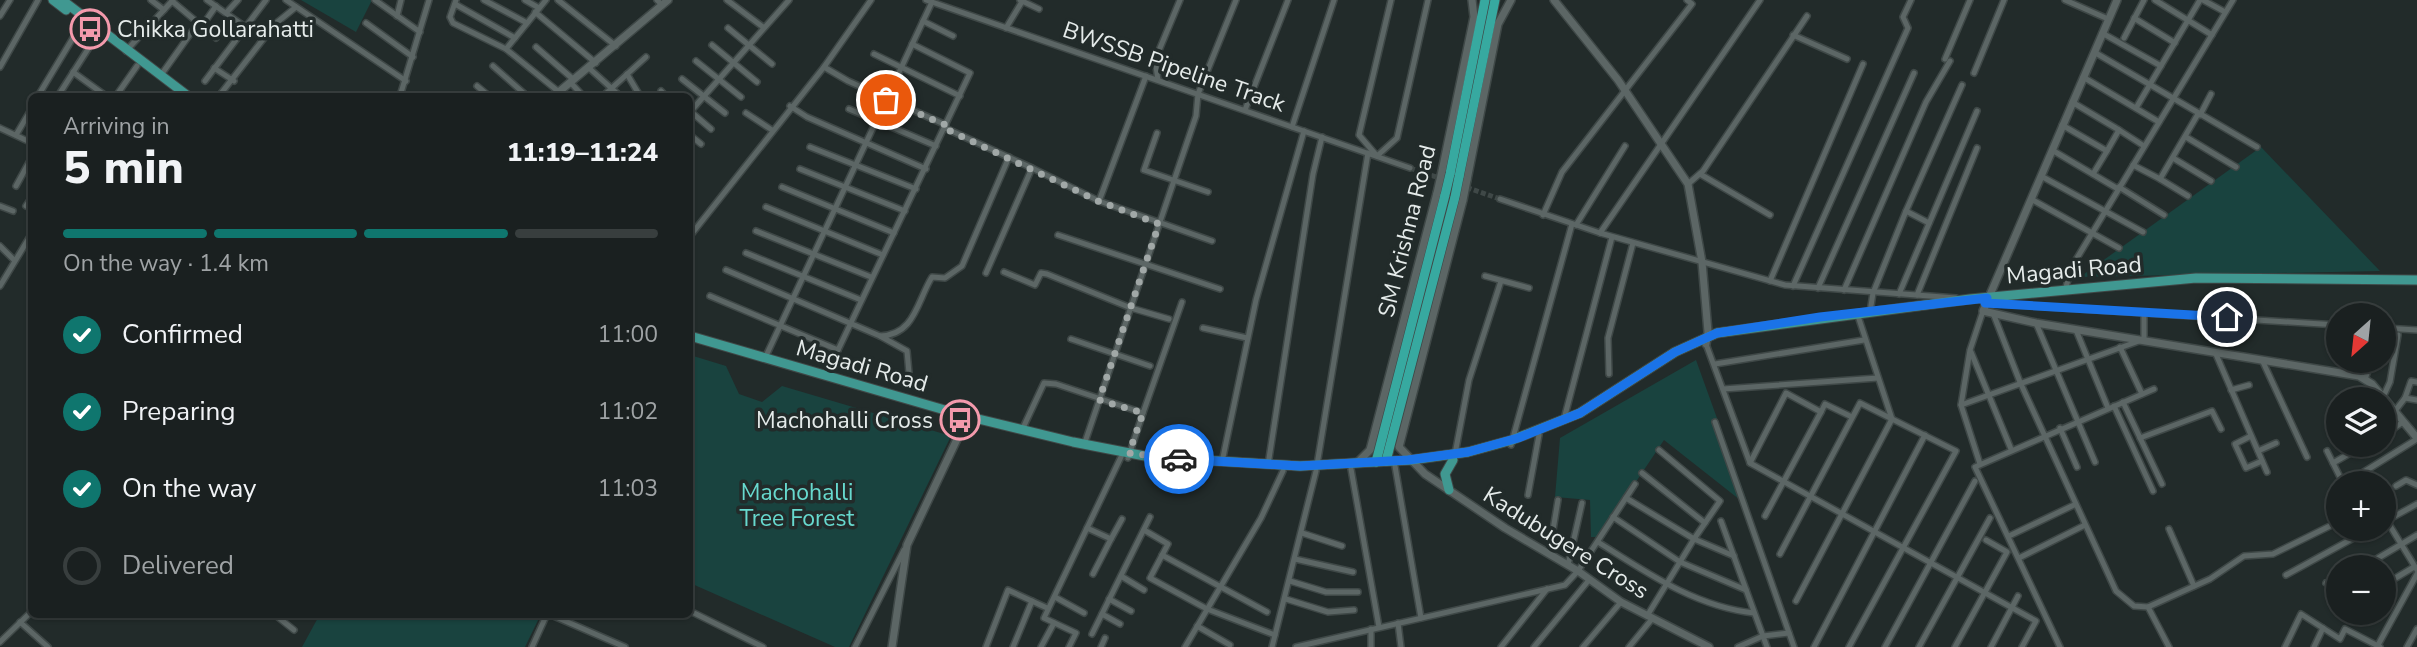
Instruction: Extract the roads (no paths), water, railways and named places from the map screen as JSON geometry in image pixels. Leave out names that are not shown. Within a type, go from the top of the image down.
[{"type":"highway","name":"SM Krishna Road","points":[[1454,178],[1485,0]]},
{"type":"highway","name":"SM Krishna Road","points":[[1386,463],[1495,0]]},
{"type":"main road","points":[[53,0],[174,93]]},
{"type":"main road","points":[[62,0],[184,93]]},
{"type":"main road","name":"Magadi Road","points":[[1511,442],[1580,413],[1675,352],[1717,339],[1970,299],[1985,304],[2065,291],[2196,278],[2417,280]]},
{"type":"main road","name":"Magadi Road","points":[[1870,314],[2195,284],[2417,286]]},
{"type":"main road","name":"Magadi Road","points":[[693,337],[967,419],[1084,444],[1126,456],[1317,468]]},
{"type":"main road","name":"Magadi Road","points":[[693,342],[967,419],[1126,456],[1283,471],[1454,457],[1539,435],[1580,418],[1675,357],[1706,341]]},
{"type":"main road","points":[[1449,490],[1445,474],[1454,457]]},
{"type":"main road","name":"Magadi Road","points":[[1353,466],[1386,463]]},
{"type":"street","points":[[0,16],[10,0]]},
{"type":"street","points":[[0,67],[38,0]]},
{"type":"street","points":[[150,0],[164,10]]},
{"type":"street","points":[[209,0],[244,26]]},
{"type":"street","points":[[226,13],[238,0]]},
{"type":"street","points":[[205,80],[266,0]]},
{"type":"street","points":[[375,0],[420,33]]},
{"type":"street","points":[[397,16],[401,0]]},
{"type":"street","points":[[401,93],[429,0]]},
{"type":"street","points":[[484,0],[527,23]]},
{"type":"street","points":[[525,0],[617,93]]},
{"type":"street","points":[[506,49],[546,0]]},
{"type":"street","points":[[558,0],[616,46]]},
{"type":"street","points":[[727,0],[763,27]]},
{"type":"street","points":[[693,109],[789,0]]},
{"type":"street","points":[[693,232],[790,106],[824,67],[871,0]]},
{"type":"street","points":[[1158,80],[1155,60],[1180,0]]},
{"type":"street","points":[[1084,444],[1196,116],[1198,94],[1236,0]]},
{"type":"street","points":[[1245,110],[1288,0]]},
{"type":"street","points":[[1292,127],[1334,0]]},
{"type":"street","points":[[1391,0],[1359,135],[1377,156],[1397,138],[1428,0]]},
{"type":"street","name":"SM Krishna Road","points":[[1454,178],[1474,10],[1472,0]]},
{"type":"street","name":"SM Krishna Road","points":[[1412,462],[1399,447],[1450,196],[1498,24],[1511,0]]},
{"type":"street","points":[[1554,0],[1625,93],[1688,184],[1702,262],[1706,341],[1750,463],[2036,621],[2022,647]]},
{"type":"street","points":[[1543,215],[1562,172],[1692,4],[1687,0]]},
{"type":"street","points":[[1600,233],[1760,0]]},
{"type":"street","points":[[1844,290],[1926,102],[1948,60],[1970,0]]},
{"type":"street","points":[[1974,73],[2004,0]]},
{"type":"street","points":[[2065,0],[2076,2],[2108,19]]},
{"type":"street","points":[[1980,464],[1961,405],[1970,350],[1985,304],[2117,0]]},
{"type":"street","points":[[2124,38],[2144,0]]},
{"type":"street","points":[[2155,0],[2212,35]]},
{"type":"street","points":[[2136,108],[2201,0],[2225,12]]},
{"type":"street","points":[[2065,291],[2071,268],[2091,233],[2232,0]]},
{"type":"street","points":[[126,51],[173,1],[216,38]]},
{"type":"street","points":[[765,358],[901,69],[929,1]]},
{"type":"street","name":"BWSSB Pipeline Track","points":[[929,1],[945,3],[1006,27],[1410,167]]},
{"type":"street","points":[[1006,27],[1021,1],[1039,9]]},
{"type":"street","points":[[1793,286],[1908,28],[1903,17],[1908,1]]},
{"type":"street","points":[[222,93],[291,2],[406,81]]},
{"type":"street","points":[[515,38],[456,2],[450,16],[453,23],[506,49],[555,93]]},
{"type":"street","points":[[557,93],[616,46],[663,2]]},
{"type":"street","points":[[160,77],[216,6]]},
{"type":"street","points":[[1688,184],[1700,174],[1807,16]]},
{"type":"street","points":[[2134,18],[2175,43]]},
{"type":"street","points":[[923,21],[953,36]]},
{"type":"street","points":[[40,93],[82,23]]},
{"type":"street","points":[[366,23],[413,57]]},
{"type":"street","points":[[728,28],[772,64]]},
{"type":"street","points":[[2102,33],[2161,66]]},
{"type":"street","points":[[60,93],[97,35]]},
{"type":"street","points":[[1793,36],[1847,59]]},
{"type":"street","points":[[827,376],[871,277],[926,169],[970,73],[912,44]]},
{"type":"street","points":[[712,45],[757,82]]},
{"type":"street","points":[[536,47],[581,93]]},
{"type":"street","points":[[2094,52],[2172,100],[2257,147]]},
{"type":"street","points":[[874,54],[960,96]]},
{"type":"street","points":[[606,93],[646,57]]},
{"type":"street","points":[[696,61],[741,97]]},
{"type":"street","points":[[1770,281],[1863,64]]},
{"type":"street","points":[[118,93],[137,66]]},
{"type":"street","points":[[493,66],[524,93]]},
{"type":"street","points":[[824,67],[886,100],[1098,201],[1212,241]]},
{"type":"street","points":[[214,68],[233,81]]},
{"type":"street","points":[[73,72],[102,93]]},
{"type":"street","points":[[627,74],[638,93]]},
{"type":"street","points":[[1818,288],[1914,74]]},
{"type":"street","points":[[1098,201],[1146,76]]},
{"type":"street","points":[[2083,77],[2159,122]]},
{"type":"street","points":[[682,79],[725,113]]},
{"type":"street","points":[[1870,314],[1873,293],[1962,85]]},
{"type":"street","points":[[477,86],[485,93]]},
{"type":"street","points":[[2160,179],[2211,94]]},
{"type":"street","points":[[2072,102],[2144,146]]},
{"type":"street","points":[[790,106],[926,169]]},
{"type":"street","points":[[849,109],[936,146]]},
{"type":"street","points":[[1899,294],[1977,111]]},
{"type":"street","points":[[746,113],[772,130]]},
{"type":"street","points":[[693,114],[711,129]]},
{"type":"street","points":[[16,135],[28,115]]},
{"type":"street","points":[[2062,125],[2106,151]]},
{"type":"street","points":[[0,128],[28,141]]},
{"type":"street","points":[[2093,174],[2119,130]]},
{"type":"street","points":[[1222,462],[1247,338],[1304,131]]},
{"type":"street","points":[[1157,133],[1144,170],[1208,192]]},
{"type":"street","points":[[693,137],[701,144]]},
{"type":"street","points":[[1268,465],[1313,174],[1322,137]]},
{"type":"street","points":[[2186,137],[2236,167]]},
{"type":"street","points":[[1511,442],[1574,225],[1625,146]]},
{"type":"street","points":[[810,147],[916,189]]},
{"type":"street","points":[[1917,295],[1976,148]]},
{"type":"street","points":[[2052,150],[2164,215]]},
{"type":"street","points":[[1272,647],[1317,468],[1368,153]]},
{"type":"street","points":[[880,336],[890,336],[909,324],[932,277],[945,278],[962,267],[1009,157]]},
{"type":"street","points":[[2173,158],[2211,181]]},
{"type":"street","points":[[16,186],[28,164]]},
{"type":"street","points":[[2133,165],[2188,196]]},
{"type":"street","points":[[986,273],[1032,168]]},
{"type":"street","points":[[800,169],[905,211]]},
{"type":"street","points":[[1700,174],[1770,215]]},
{"type":"street","points":[[2041,176],[2143,232]]},
{"type":"street","points":[[782,187],[894,233]]},
{"type":"street","name":"SM Krishna Road","points":[[1353,466],[1370,450],[1450,196]]},
{"type":"street","points":[[1500,199],[1612,237],[1793,286],[1970,299]]},
{"type":"street","points":[[2031,199],[2119,248]]},
{"type":"street","points":[[0,206],[13,211]]},
{"type":"street","points":[[766,207],[883,255]]},
{"type":"street","points":[[1906,211],[1929,223]]},
{"type":"street","points":[[756,231],[871,277]]},
{"type":"street","points":[[1058,234],[1220,289]]},
{"type":"street","points":[[1564,419],[1612,237]]},
{"type":"street","points":[[0,286],[28,239]]},
{"type":"street","points":[[1609,373],[1608,338],[1633,243]]},
{"type":"street","points":[[0,246],[14,260]]},
{"type":"street","points":[[746,253],[861,300]]},
{"type":"street","points":[[726,270],[880,336],[907,351],[909,373]]},
{"type":"street","points":[[1004,272],[1035,285],[1041,273],[1047,274],[1130,308],[1169,319]]},
{"type":"street","points":[[1485,276],[1529,288]]},
{"type":"street","points":[[1454,457],[1469,380],[1501,281]]},
{"type":"street","points":[[710,296],[838,350]]},
{"type":"street","points":[[1069,647],[1076,633],[1044,618],[1047,608],[1126,456],[1182,302]]},
{"type":"street","points":[[1985,304],[2326,324]]},
{"type":"street","points":[[1985,304],[1993,313],[2043,435],[2116,592],[2133,606],[2148,607],[2194,586],[2244,556],[2273,554],[2326,528]]},
{"type":"street","points":[[2142,340],[2144,312]]},
{"type":"street","points":[[1993,313],[2076,330],[2359,376],[2372,387]]},
{"type":"street","points":[[1796,601],[1892,419],[1864,341],[1858,316]]},
{"type":"street","points":[[2036,323],[2095,462]]},
{"type":"street","points":[[1203,328],[1247,338]]},
{"type":"street","points":[[2396,329],[2417,330]]},
{"type":"street","points":[[2076,330],[2086,359],[2153,491]]},
{"type":"street","points":[[2388,387],[2398,335]]},
{"type":"street","points":[[1071,339],[1150,366]]},
{"type":"street","points":[[1961,405],[2142,340]]},
{"type":"street","points":[[1715,364],[1864,341]]},
{"type":"street","points":[[2120,347],[2142,394]]},
{"type":"street","points":[[1970,350],[2011,449]]},
{"type":"street","points":[[2215,352],[2267,472]]},
{"type":"street","points":[[2263,362],[2307,457]]},
{"type":"street","points":[[2365,380],[2367,373]]},
{"type":"street","points":[[1723,389],[1878,378]]},
{"type":"street","points":[[2396,410],[2405,398],[2411,381],[2417,382]]},
{"type":"street","points":[[1022,430],[1044,383],[1143,413]]},
{"type":"street","points":[[2231,390],[2249,384]]},
{"type":"street","points":[[2060,647],[1975,467],[2043,435],[2154,389]]},
{"type":"street","points":[[1750,463],[1786,393],[1821,412]]},
{"type":"street","points":[[2405,398],[2417,400]]},
{"type":"street","points":[[1780,554],[1860,402],[1956,451],[1849,647]]},
{"type":"street","points":[[2123,402],[2162,484]]},
{"type":"street","points":[[1765,516],[1825,404],[1852,417]]},
{"type":"street","points":[[2140,438],[2212,411],[2221,429]]},
{"type":"street","points":[[2364,471],[2417,439],[2396,412]]},
{"type":"street","points":[[855,647],[967,419]]},
{"type":"street","points":[[1715,422],[1794,647]]},
{"type":"street","points":[[2396,427],[2403,422]]},
{"type":"street","points":[[2060,428],[2077,467]]},
{"type":"street","points":[[1528,495],[1539,435]]},
{"type":"street","points":[[1814,647],[1925,435]]},
{"type":"street","points":[[2251,436],[2235,444],[2246,468],[2262,461]]},
{"type":"street","points":[[2258,451],[2276,443]]},
{"type":"street","points":[[1629,647],[1649,618],[1665,585],[1720,501],[1659,450]]},
{"type":"street","points":[[2330,457],[2337,471]]},
{"type":"street","points":[[2333,463],[2343,457]]},
{"type":"street","name":"Kadubugere Cross","points":[[1412,462],[1449,490],[1578,571],[1621,602],[1709,647]]},
{"type":"street","points":[[1386,463],[1421,618]]},
{"type":"street","points":[[1353,466],[1379,627]]},
{"type":"street","points":[[1185,647],[1261,518],[1283,471]]},
{"type":"street","points":[[1642,473],[1705,523]]},
{"type":"street","points":[[2396,486],[2406,480],[2417,485]]},
{"type":"street","points":[[1885,647],[1975,481]]},
{"type":"street","points":[[1296,647],[1565,585],[1578,571],[1636,484]]},
{"type":"street","points":[[1626,498],[1694,539],[1734,556]]},
{"type":"street","points":[[1549,554],[1558,500]]},
{"type":"street","points":[[1568,565],[1582,503]]},
{"type":"street","points":[[2396,514],[2417,504]]},
{"type":"street","points":[[2009,536],[2074,505]]},
{"type":"street","points":[[1092,634],[1150,517]]},
{"type":"street","points":[[1613,517],[1680,562],[1746,590]]},
{"type":"street","points":[[1919,647],[1990,518]]},
{"type":"street","points":[[1093,574],[1122,519]]},
{"type":"street","points":[[1721,522],[1767,647]]},
{"type":"street","points":[[2019,558],[2085,525]]},
{"type":"street","points":[[1087,528],[1111,539]]},
{"type":"street","points":[[2169,529],[2194,586]]},
{"type":"street","points":[[1144,530],[1168,544],[1150,578],[1207,609],[1259,632],[1275,635]]},
{"type":"street","points":[[1302,533],[1342,546]]},
{"type":"street","points":[[2384,555],[2417,535]]},
{"type":"street","points":[[2396,538],[2416,570]]},
{"type":"street","points":[[1958,646],[2007,552],[1986,540]]},
{"type":"street","points":[[2286,575],[2348,541]]},
{"type":"street","points":[[1598,542],[1665,585],[1730,610],[1754,612]]},
{"type":"street","points":[[892,647],[907,545]]},
{"type":"street","points":[[1162,555],[1267,612]]},
{"type":"street","points":[[1295,559],[1353,572]]},
{"type":"street","points":[[2396,579],[2416,570]]},
{"type":"street","points":[[2285,647],[2301,614],[2340,639],[2345,629],[2370,644],[2379,646],[2416,570]]},
{"type":"street","points":[[1121,576],[1144,590]]},
{"type":"street","points":[[1534,647],[1589,580]]},
{"type":"street","points":[[1290,581],[1326,592],[1358,592]]},
{"type":"street","points":[[1501,647],[1547,589]]},
{"type":"street","points":[[986,647],[1008,590],[1047,608]]},
{"type":"street","points":[[1991,647],[2018,596]]},
{"type":"street","points":[[1055,597],[1084,613]]},
{"type":"street","points":[[1109,599],[1130,611]]},
{"type":"street","points":[[1286,599],[1328,612],[1354,610]]},
{"type":"street","points":[[1013,647],[1032,601]]},
{"type":"street","points":[[1583,647],[1621,602]]},
{"type":"street","points":[[2148,607],[2169,647]]},
{"type":"street","points":[[693,612],[764,647]]},
{"type":"street","points":[[1102,614],[1120,624]]},
{"type":"street","points":[[0,642],[28,615]]},
{"type":"street","points":[[279,618],[293,630]]},
{"type":"street","points":[[531,647],[546,618]]},
{"type":"street","points":[[557,618],[625,647]]},
{"type":"street","points":[[20,622],[48,647]]},
{"type":"street","points":[[1041,647],[1054,623]]},
{"type":"street","points":[[1398,623],[1401,647]]},
{"type":"street","points":[[1197,626],[1230,645]]},
{"type":"street","points":[[2314,647],[2323,628]]},
{"type":"street","points":[[1371,629],[1371,647]]},
{"type":"street","points":[[2407,647],[2417,629]]},
{"type":"street","points":[[1738,647],[1763,636],[1789,633]]},
{"type":"street","points":[[1337,637],[1337,647]]},
{"type":"street","points":[[1101,647],[1105,638]]},
{"type":"tunnel","points":[[1410,168],[1500,199]]},
{"type":"place","name":"Chikka Gollarahatti","points":[[90,29]]},
{"type":"place","name":"Machohalli Cross","points":[[960,420]]},
{"type":"park label","name":"Machohalli Tree Forest","points":[[797,505]]}]
